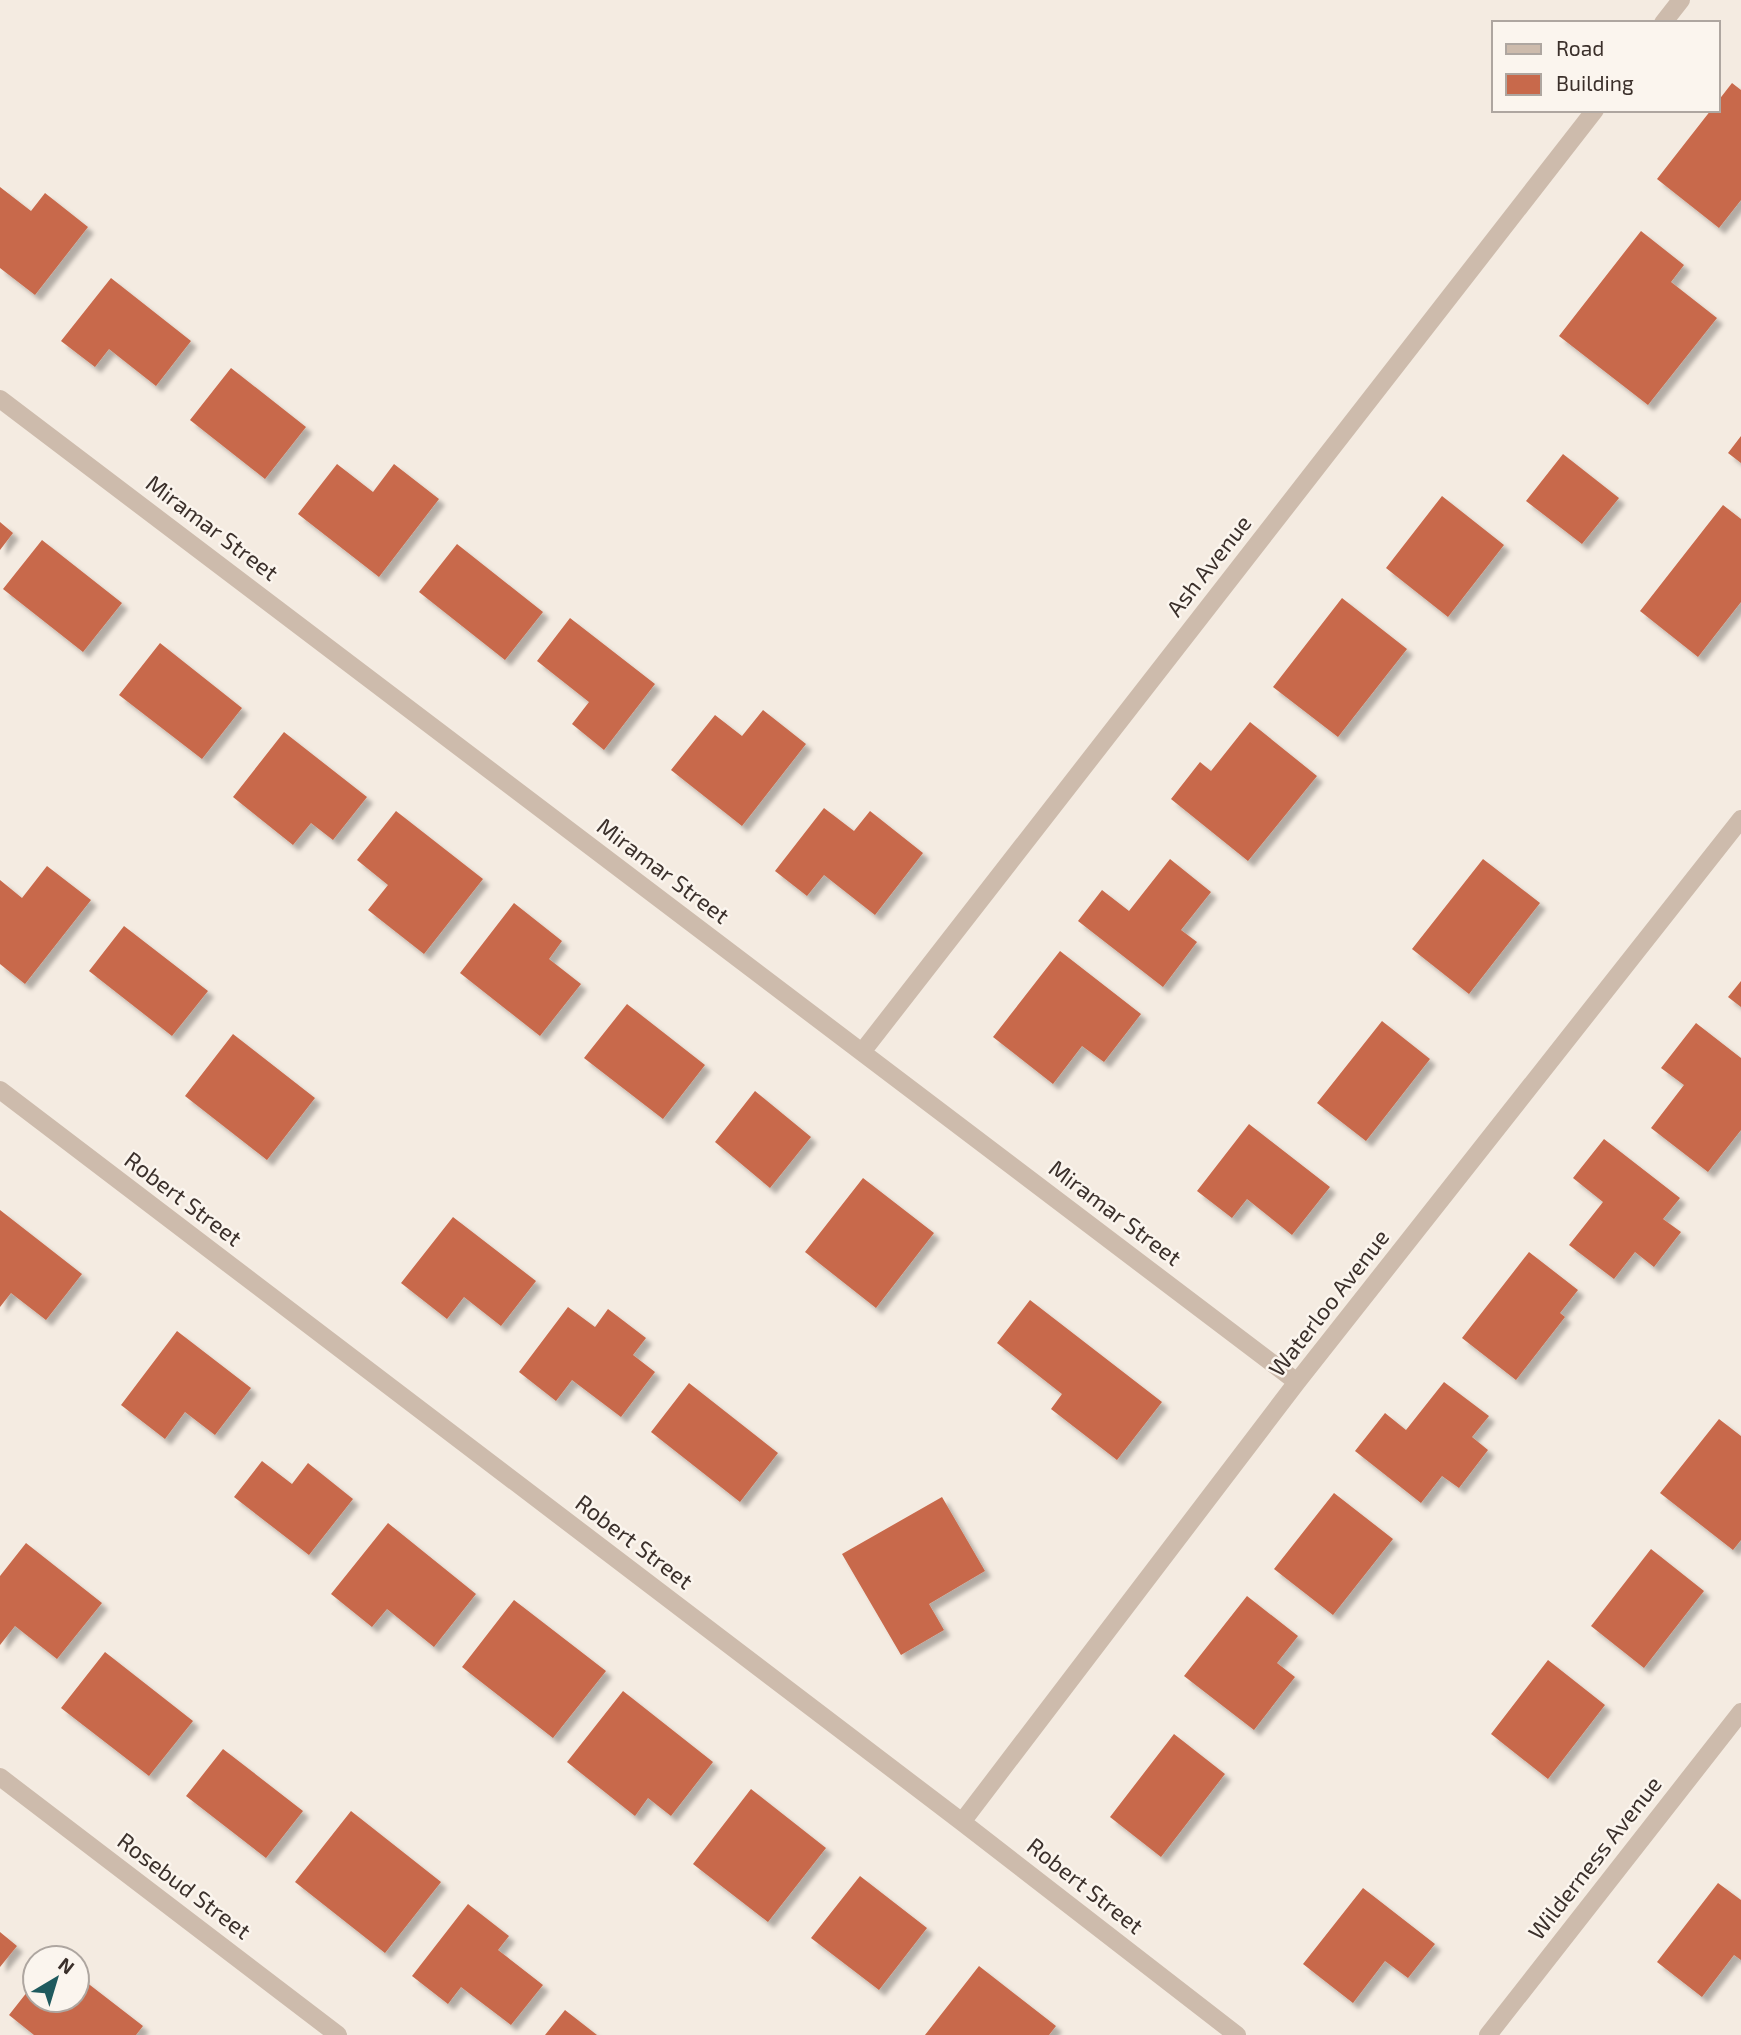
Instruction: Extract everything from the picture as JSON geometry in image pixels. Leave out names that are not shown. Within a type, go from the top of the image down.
[{"type":"street","points":[[1665,21],[1681,0]]},
{"type":"street","name":"Ash Avenue","points":[[862,1052],[1593,112]]},
{"type":"street","name":"Miramar Street","points":[[0,399],[1297,1382]]},
{"type":"street","name":"Waterloo Avenue","points":[[962,1822],[1297,1382],[1741,820]]},
{"type":"street","name":"Robert Street","points":[[0,1090],[962,1822],[1237,2035]]},
{"type":"street","name":"Wilderness Avenue","points":[[1488,2035],[1741,1712]]},
{"type":"street","name":"Rosebud Street","points":[[0,1777],[338,2035]]},
{"type":"building","points":[[1732,83],[1741,90],[1741,200],[1719,228],[1657,179],[1709,112],[1720,112],[1720,98]]},
{"type":"building","points":[[0,187],[31,211],[45,193],[88,227],[35,295],[0,268]]},
{"type":"building","points":[[1641,231],[1684,265],[1671,282],[1717,318],[1648,405],[1559,336]]},
{"type":"building","points":[[111,278],[191,341],[156,386],[109,349],[95,367],[61,341]]},
{"type":"building","points":[[231,368],[306,427],[265,479],[190,420]]},
{"type":"building","points":[[1741,436],[1741,463],[1728,453]]},
{"type":"building","points":[[1563,454],[1619,498],[1582,544],[1526,501]]},
{"type":"building","points":[[337,464],[373,492],[394,464],[439,499],[379,577],[298,514]]},
{"type":"building","points":[[1442,496],[1504,545],[1448,617],[1386,568]]},
{"type":"building","points":[[1723,505],[1741,519],[1741,602],[1698,657],[1640,611]]},
{"type":"building","points":[[0,522],[13,533],[0,550]]},
{"type":"building","points":[[42,540],[122,603],[83,652],[3,589]]},
{"type":"building","points":[[457,544],[543,612],[505,660],[419,592]]},
{"type":"building","points":[[1342,598],[1407,649],[1338,737],[1273,687]]},
{"type":"building","points":[[570,618],[655,684],[604,750],[572,724],[589,702],[537,661]]},
{"type":"building","points":[[160,643],[242,708],[202,759],[119,695]]},
{"type":"building","points":[[763,710],[806,744],[742,826],[671,770],[715,715],[742,736]]},
{"type":"building","points":[[1250,722],[1317,776],[1248,861],[1171,799],[1200,762],[1211,771]]},
{"type":"building","points":[[284,732],[367,797],[333,840],[311,823],[293,845],[233,797]]},
{"type":"building","points":[[824,808],[854,831],[870,811],[923,853],[875,915],[824,875],[807,896],[775,871]]},
{"type":"building","points":[[396,811],[483,879],[424,954],[368,910],[388,885],[357,860]]},
{"type":"building","points":[[1170,859],[1211,892],[1181,930],[1197,942],[1163,987],[1078,921],[1102,890],[1129,911]]},
{"type":"building","points":[[1483,859],[1540,903],[1469,994],[1412,949]]},
{"type":"building","points":[[47,866],[91,900],[25,984],[0,964],[0,880],[22,898]]},
{"type":"building","points":[[514,903],[562,941],[549,959],[581,984],[540,1036],[460,973]]},
{"type":"building","points":[[124,926],[208,991],[172,1036],[89,971]]},
{"type":"building","points":[[1060,951],[1141,1014],[1104,1062],[1082,1046],[1053,1084],[993,1037]]},
{"type":"building","points":[[1741,981],[1741,1007],[1728,997]]},
{"type":"building","points":[[627,1004],[705,1065],[663,1119],[584,1058]]},
{"type":"building","points":[[1382,1021],[1430,1059],[1366,1141],[1317,1103]]},
{"type":"building","points":[[1696,1023],[1741,1058],[1741,1130],[1708,1172],[1651,1128],[1684,1085],[1661,1068]]},
{"type":"building","points":[[233,1034],[315,1098],[267,1160],[185,1096]]},
{"type":"building","points":[[755,1091],[811,1137],[770,1188],[715,1142]]},
{"type":"building","points":[[1249,1124],[1330,1187],[1292,1235],[1247,1199],[1232,1218],[1197,1191]]},
{"type":"building","points":[[1604,1139],[1680,1198],[1663,1219],[1681,1232],[1654,1267],[1635,1252],[1614,1279],[1569,1245],[1603,1202],[1573,1178]]},
{"type":"building","points":[[863,1178],[934,1233],[876,1308],[805,1252]]},
{"type":"building","points":[[0,1210],[82,1274],[46,1320],[11,1293],[0,1307]]},
{"type":"building","points":[[453,1217],[536,1281],[501,1326],[464,1297],[447,1319],[401,1283]]},
{"type":"building","points":[[1529,1252],[1578,1290],[1560,1313],[1565,1317],[1516,1380],[1462,1338]]},
{"type":"building","points":[[1030,1300],[1162,1402],[1117,1460],[1051,1409],[1062,1394],[997,1343]]},
{"type":"building","points":[[568,1307],[595,1327],[608,1309],[646,1338],[633,1355],[655,1372],[621,1417],[572,1380],[556,1401],[519,1372]]},
{"type":"building","points":[[177,1331],[251,1388],[215,1435],[185,1412],[165,1439],[121,1405]]},
{"type":"building","points":[[1444,1382],[1489,1416],[1472,1437],[1488,1450],[1459,1488],[1442,1476],[1421,1503],[1355,1451],[1385,1413],[1406,1430]]},
{"type":"building","points":[[689,1383],[778,1453],[740,1502],[651,1432]]},
{"type":"building","points":[[1719,1419],[1741,1436],[1741,1540],[1733,1550],[1660,1493]]},
{"type":"building","points":[[262,1461],[292,1484],[308,1463],[353,1499],[309,1555],[234,1497]]},
{"type":"building","points":[[1334,1493],[1393,1539],[1333,1615],[1274,1569]]},
{"type":"building","points":[[942,1497],[985,1571],[929,1604],[944,1630],[901,1655],[842,1554]]},
{"type":"building","points":[[388,1523],[476,1594],[434,1647],[387,1609],[372,1627],[331,1594]]},
{"type":"building","points":[[26,1543],[102,1603],[57,1659],[15,1626],[0,1645],[0,1576]]},
{"type":"building","points":[[1651,1549],[1704,1591],[1644,1668],[1591,1626]]},
{"type":"building","points":[[1247,1596],[1298,1636],[1277,1663],[1295,1677],[1254,1730],[1184,1676]]},
{"type":"building","points":[[514,1600],[606,1671],[553,1738],[462,1667]]},
{"type":"building","points":[[105,1652],[193,1721],[149,1776],[61,1708]]},
{"type":"building","points":[[1548,1660],[1605,1705],[1548,1779],[1491,1734]]},
{"type":"building","points":[[623,1691],[713,1762],[671,1816],[648,1798],[635,1816],[567,1762]]},
{"type":"building","points":[[1174,1734],[1225,1774],[1161,1857],[1110,1817]]},
{"type":"building","points":[[223,1749],[303,1811],[266,1858],[186,1796]]},
{"type":"building","points":[[751,1789],[826,1848],[768,1922],[693,1864]]},
{"type":"building","points":[[351,1811],[441,1882],[385,1953],[295,1882]]},
{"type":"building","points":[[860,1876],[927,1928],[879,1990],[811,1938]]},
{"type":"building","points":[[1718,1883],[1741,1900],[1741,1960],[1734,1955],[1702,1997],[1657,1962]]},
{"type":"building","points":[[1363,1888],[1435,1944],[1408,1978],[1385,1961],[1353,2003],[1303,1964]]},
{"type":"building","points":[[468,1904],[509,1936],[498,1950],[543,1985],[511,2025],[461,1987],[448,2004],[412,1976]]},
{"type":"building","points":[[0,1932],[17,1946],[0,1967]]},
{"type":"building","points":[[979,1966],[1056,2026],[1049,2035],[925,2035]]},
{"type":"building","points":[[91,1986],[143,2026],[136,2035],[34,2035],[9,2015],[21,2000],[21,2014],[91,2014]]},
{"type":"building","points":[[565,2010],[597,2035],[545,2035]]}]
